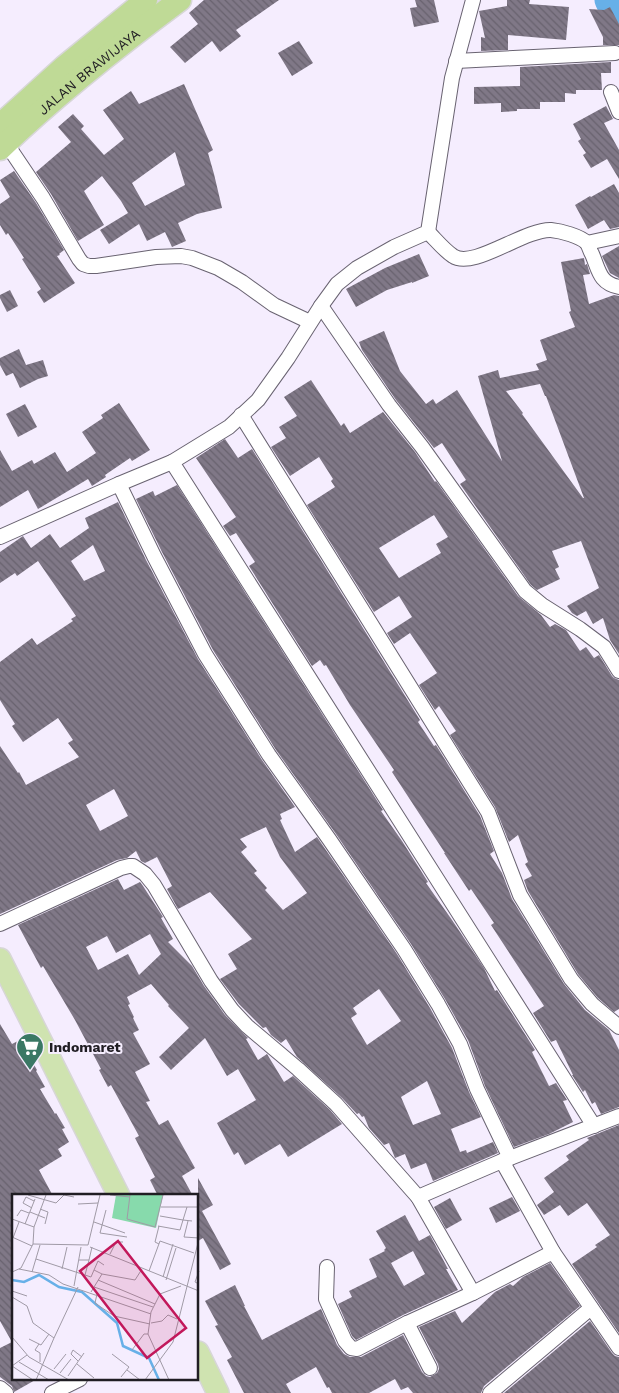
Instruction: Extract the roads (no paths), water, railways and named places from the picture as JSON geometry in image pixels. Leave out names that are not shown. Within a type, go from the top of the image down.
[{"type":"highway","name":"JALAN BRAWIJAYA","points":[[2,139],[64,67],[146,0]]},
{"type":"highway","name":"JALAN BRAWIJAYA","points":[[2,139],[180,0]]},
{"type":"main road","points":[[0,959],[118,1194]]},
{"type":"main road","points":[[199,1354],[218,1393]]},
{"type":"street","points":[[428,232],[452,78],[473,0]]},
{"type":"street","points":[[456,61],[615,52]]},
{"type":"street","points":[[611,92],[619,112]]},
{"type":"street","points":[[2,139],[58,221],[72,250],[83,264],[96,266],[156,257],[181,256],[192,258],[218,268],[242,282],[274,305],[310,322]]},
{"type":"street","points":[[428,232],[452,256],[466,260],[538,231],[551,230],[576,236],[587,244],[600,276],[609,284],[619,287]]},
{"type":"street","points":[[0,537],[172,462],[229,427],[258,400],[288,358],[320,306],[337,284],[357,268],[394,247],[428,232]]},
{"type":"street","points":[[587,244],[619,236]]},
{"type":"street","points":[[320,306],[389,405],[422,447],[526,591],[604,648],[619,671]]},
{"type":"street","points":[[241,415],[488,812],[520,895],[571,979],[592,1004],[619,1027]]},
{"type":"street","points":[[172,462],[594,1126]]},
{"type":"street","points":[[119,484],[205,654],[269,755],[404,949],[438,1004],[469,1064],[506,1160],[553,1252],[619,1348]]},
{"type":"street","points":[[0,924],[120,868],[133,866],[140,869],[154,885],[211,981],[232,1010],[247,1026],[336,1104],[418,1197],[473,1293]]},
{"type":"street","points":[[418,1197],[619,1116]]},
{"type":"street","points":[[327,1267],[326,1299],[345,1340],[351,1348],[357,1348],[406,1323],[473,1293],[553,1252]]},
{"type":"street","points":[[490,1393],[591,1308]]},
{"type":"street","points":[[406,1323],[430,1368]]},
{"type":"street","points":[[52,1393],[78,1380]]},
{"type":"street","points":[[0,1388],[6,1393]]},
{"type":"waterway","points":[[609,0],[619,20]]},
{"type":"place","name":"Indomaret","points":[[30,1071]]}]
